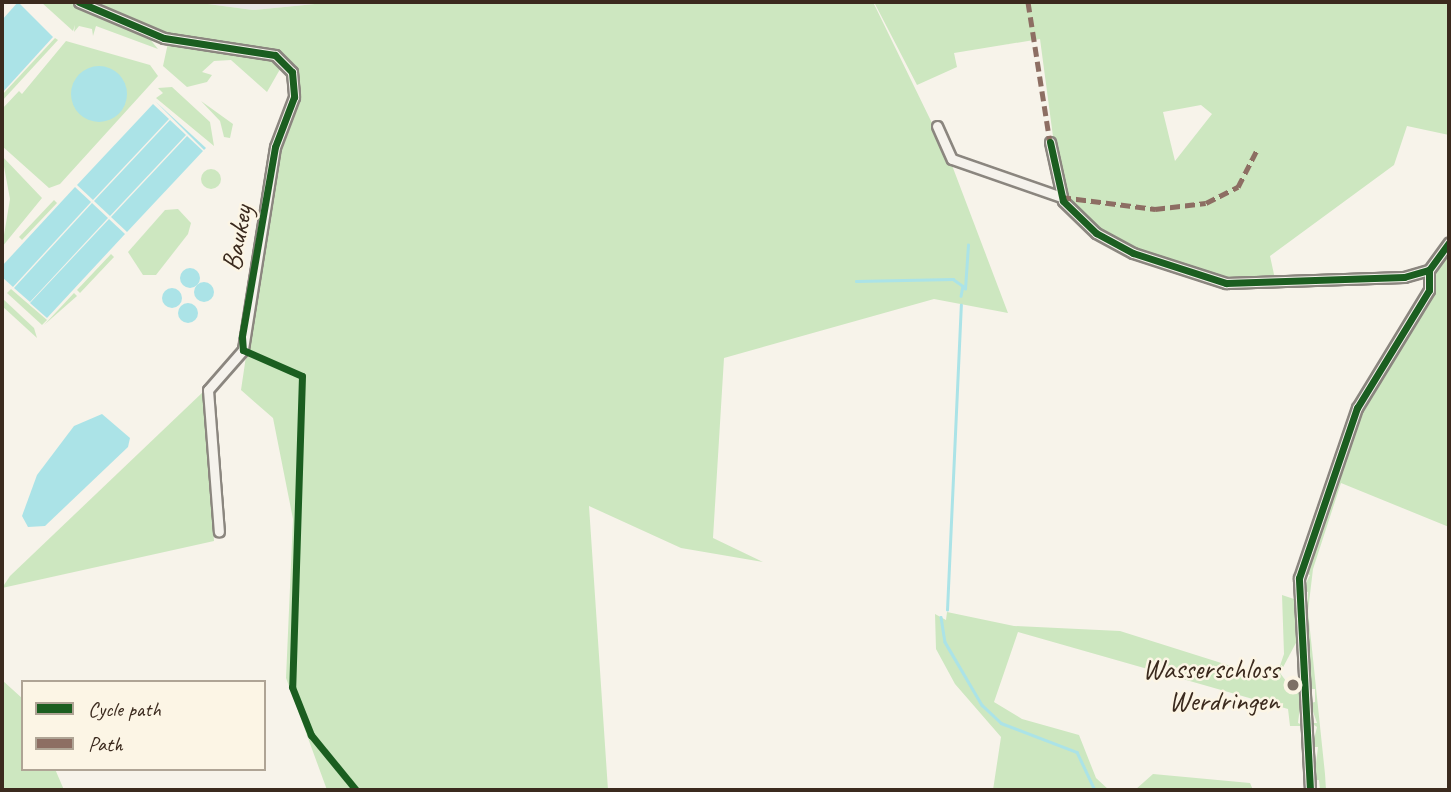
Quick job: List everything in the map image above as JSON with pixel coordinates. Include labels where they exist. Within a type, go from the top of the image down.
[{"type":"street","name":"Baukey","points":[[79,2],[164,38],[275,55],[292,72],[293,97],[275,147],[243,350],[208,390],[219,532]]},
{"type":"street","points":[[937,126],[952,159],[1061,197],[1111,242],[1226,283],[1404,277],[1429,270]]},
{"type":"street","points":[[1050,142],[1061,197]]},
{"type":"street","points":[[1310,790],[1298,578],[1357,408],[1429,290],[1429,270],[1449,242]]},
{"type":"shaded area","points":[[193,2],[335,2],[253,10]]},
{"type":"green space","points":[[41,2],[70,2],[149,38],[158,49],[96,26],[93,36],[92,29],[79,26],[74,32],[75,25],[73,31]]},
{"type":"green space","points":[[86,2],[193,2],[253,10],[335,2],[873,2],[950,160],[1008,313],[934,299],[724,358],[713,538],[763,562],[681,548],[589,506],[608,790],[327,790],[286,678],[293,519],[273,418],[241,390],[277,147],[295,97],[284,59],[163,35]]},
{"type":"green space","points":[[874,2],[1449,2],[1449,135],[1407,126],[1394,165],[1270,256],[1275,279],[1243,284],[1155,261],[1084,222],[1060,189],[1040,39],[954,53],[957,67],[917,85]],"holes":[[[1201,105],[1212,114],[1175,161],[1163,112]]]},
{"type":"green space","points":[[55,38],[58,40],[2,101],[2,95]]},
{"type":"green space","points":[[66,41],[150,65],[158,76],[60,184],[49,188],[2,146],[2,109],[19,91],[22,94]]},
{"type":"green space","points":[[168,43],[265,55],[283,64],[267,92],[231,60],[214,61],[202,72],[212,75],[207,82],[187,87],[163,66]]},
{"type":"green space","points":[[172,87],[210,122],[214,146],[156,98],[163,93],[158,88]]},
{"type":"green space","points":[[201,101],[233,124],[230,138],[224,137],[220,121]]},
{"type":"green space","points":[[2,156],[42,198],[2,247],[10,199]]},
{"type":"green space","points":[[211,169],[218,172],[221,179],[218,186],[211,189],[204,186],[201,179],[204,172]]},
{"type":"green space","points":[[54,200],[57,203],[22,240],[19,237]]},
{"type":"green space","points":[[178,209],[191,223],[188,234],[156,275],[143,275],[128,252],[165,210]]},
{"type":"green space","points":[[1449,242],[1449,527],[1341,483],[1313,569],[1308,611],[1325,774],[1326,790],[1320,790],[1319,780],[1314,780],[1318,747],[1312,747],[1317,727],[1311,723],[1317,723],[1310,703],[1315,702],[1315,689],[1309,689],[1301,608],[1307,607],[1308,592],[1302,591],[1310,575],[1304,573],[1360,412],[1380,376],[1385,377]]},
{"type":"green space","points":[[111,254],[114,257],[80,293],[77,290]]},
{"type":"green space","points":[[11,289],[47,320],[42,325],[7,293]]},
{"type":"green space","points":[[74,293],[77,296],[44,325]]},
{"type":"green space","points":[[2,298],[34,328],[37,338],[2,306]]},
{"type":"green space","points":[[204,391],[214,541],[2,588],[10,576]]},
{"type":"green space","points":[[1282,595],[1294,599],[1298,639],[1280,673],[1289,685],[1303,683],[1298,723],[1305,726],[1290,726],[1288,709],[1018,632],[994,702],[1022,719],[1079,735],[1096,778],[1109,790],[993,790],[1001,737],[955,684],[936,649],[935,614],[946,620],[947,612],[1014,626],[1120,631],[1275,680],[1284,654]]},
{"type":"green space","points":[[2,680],[21,697],[21,771],[56,771],[64,790],[2,790]]},
{"type":"green space","points":[[1153,774],[1250,783],[1253,790],[1135,790]]},
{"type":"water","points":[[18,2],[53,37],[2,93],[2,20]]},
{"type":"water","points":[[99,66],[110,68],[119,74],[125,83],[125,105],[119,114],[110,120],[99,122],[88,120],[79,114],[73,105],[71,94],[73,83],[79,74],[88,68]]},
{"type":"water","points":[[155,101],[206,148],[204,150]]},
{"type":"water","points":[[153,104],[169,119],[93,200],[77,185]]},
{"type":"water","points":[[170,120],[186,135],[110,216],[94,201]]},
{"type":"water","points":[[187,136],[203,151],[127,232],[111,217]]},
{"type":"water","points":[[75,187],[91,202],[13,287],[2,277],[2,266]]},
{"type":"water","points":[[92,203],[108,218],[30,302],[14,288]]},
{"type":"water","points":[[109,219],[125,234],[47,318],[30,303]]},
{"type":"water","points":[[190,268],[197,271],[200,278],[197,285],[190,288],[183,285],[180,278],[183,271]]},
{"type":"water","points":[[204,282],[211,285],[214,292],[211,299],[204,302],[197,299],[194,292],[197,285]]},
{"type":"water","points":[[172,288],[179,291],[182,298],[179,305],[172,308],[165,305],[162,298],[165,291]]},
{"type":"water","points":[[188,303],[195,306],[198,313],[195,320],[188,323],[181,320],[178,313],[181,306]]},
{"type":"water","points":[[102,414],[130,438],[128,447],[45,526],[28,527],[22,516],[37,475],[74,426]]},
{"type":"waterway","points":[[965,289],[968,245]]},
{"type":"waterway","points":[[856,281],[953,279],[963,286],[961,296]]},
{"type":"waterway","points":[[947,610],[961,305]]},
{"type":"waterway","points":[[941,617],[945,642],[982,705],[1001,723],[1077,752],[1095,790]]},
{"type":"railway","points":[[233,2],[300,2]]},
{"type":"marked path","points":[[1028,2],[1050,142]]},
{"type":"marked path","points":[[1061,197],[1155,209],[1206,203],[1238,187],[1258,148]]},
{"type":"cycle path","points":[[79,2],[164,38],[275,55],[292,72],[294,97],[275,147],[242,337],[243,350],[302,376],[292,687],[311,735],[356,790]]},
{"type":"cycle path","points":[[1050,142],[1063,201],[1096,233],[1133,253],[1226,283],[1404,277],[1429,270],[1449,242]]},
{"type":"cycle path","points":[[1310,790],[1299,578],[1357,408],[1429,290],[1429,270]]},
{"type":"place","name":"Wasserschloss Werdringen","points":[[1293,685]]}]
